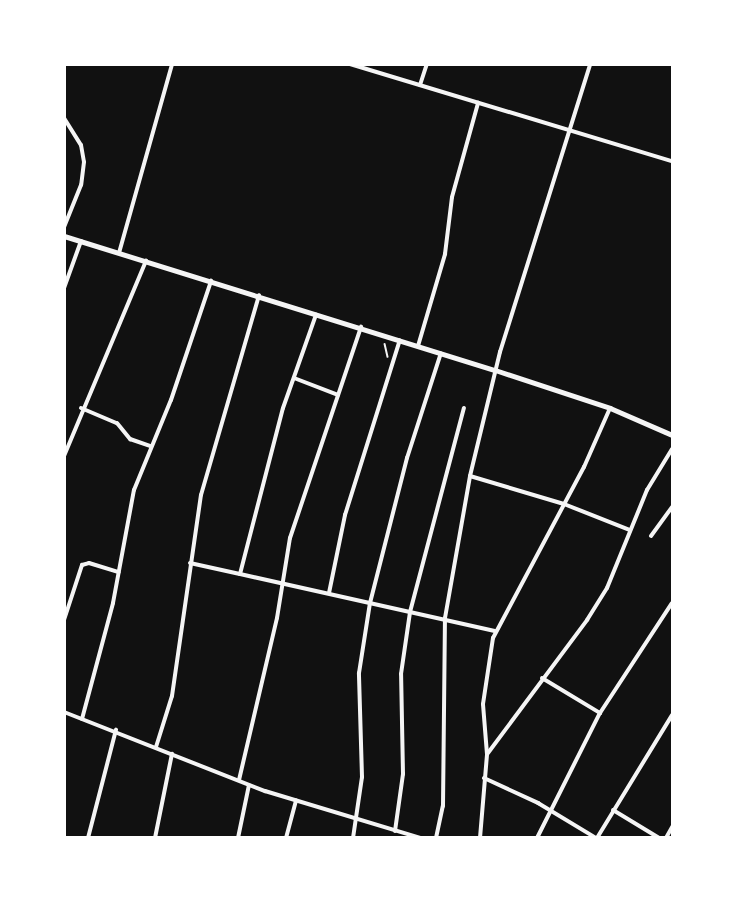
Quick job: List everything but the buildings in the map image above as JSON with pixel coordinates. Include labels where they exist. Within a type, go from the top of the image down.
[{"type":"street","points":[[119,253],[172,64]]},
{"type":"street","points":[[350,64],[672,161]]},
{"type":"street","points":[[420,85],[427,64]]},
{"type":"street","points":[[436,837],[443,806],[445,618],[470,476],[495,370],[590,64]]},
{"type":"street","points":[[418,346],[445,254],[452,197],[478,103]]},
{"type":"street","points":[[64,118],[81,145],[84,162],[81,185],[64,227]]},
{"type":"street","points":[[64,236],[495,370],[610,408],[672,435]]},
{"type":"street","points":[[64,288],[82,241]]},
{"type":"street","points":[[64,456],[81,408],[146,261]]},
{"type":"street","points":[[82,719],[119,572],[130,509],[150,446],[171,400],[212,281]]},
{"type":"street","points":[[156,747],[170,707],[201,495],[259,295]]},
{"type":"street","points":[[240,574],[248,531],[294,378],[317,314]]},
{"type":"street","points":[[239,780],[296,516],[361,327]]},
{"type":"street","points":[[329,593],[345,515],[400,340]]},
{"type":"street","points":[[353,837],[362,777],[359,673],[370,603],[407,458],[441,353]]},
{"type":"street","points":[[294,378],[338,395]]},
{"type":"street","points":[[81,408],[111,420],[130,439],[150,446]]},
{"type":"street","points":[[394,831],[403,774],[401,674],[410,612],[464,408]]},
{"type":"street","points":[[480,837],[487,754],[483,704],[488,659],[495,631],[564,504],[610,408]]},
{"type":"street","points":[[487,754],[505,735],[542,678],[607,588],[647,490],[672,449]]},
{"type":"street","points":[[470,476],[564,504],[630,530]]},
{"type":"street","points":[[651,536],[672,507]]},
{"type":"street","points":[[64,620],[82,566],[89,563],[119,572]]},
{"type":"street","points":[[190,563],[445,618],[495,631]]},
{"type":"street","points":[[537,837],[600,713],[672,603]]},
{"type":"street","points":[[542,678],[600,713]]},
{"type":"street","points":[[64,712],[116,730],[249,785],[357,821],[421,837]]},
{"type":"street","points":[[484,778],[551,811],[596,837],[672,716]]},
{"type":"street","points":[[88,837],[116,730]]},
{"type":"street","points":[[155,837],[172,754]]},
{"type":"street","points":[[238,837],[249,785]]},
{"type":"street","points":[[286,837],[296,800]]},
{"type":"street","points":[[614,810],[659,837]]},
{"type":"street","points":[[666,837],[672,827]]},
{"type":"path","points":[[384,334],[390,373]]}]
